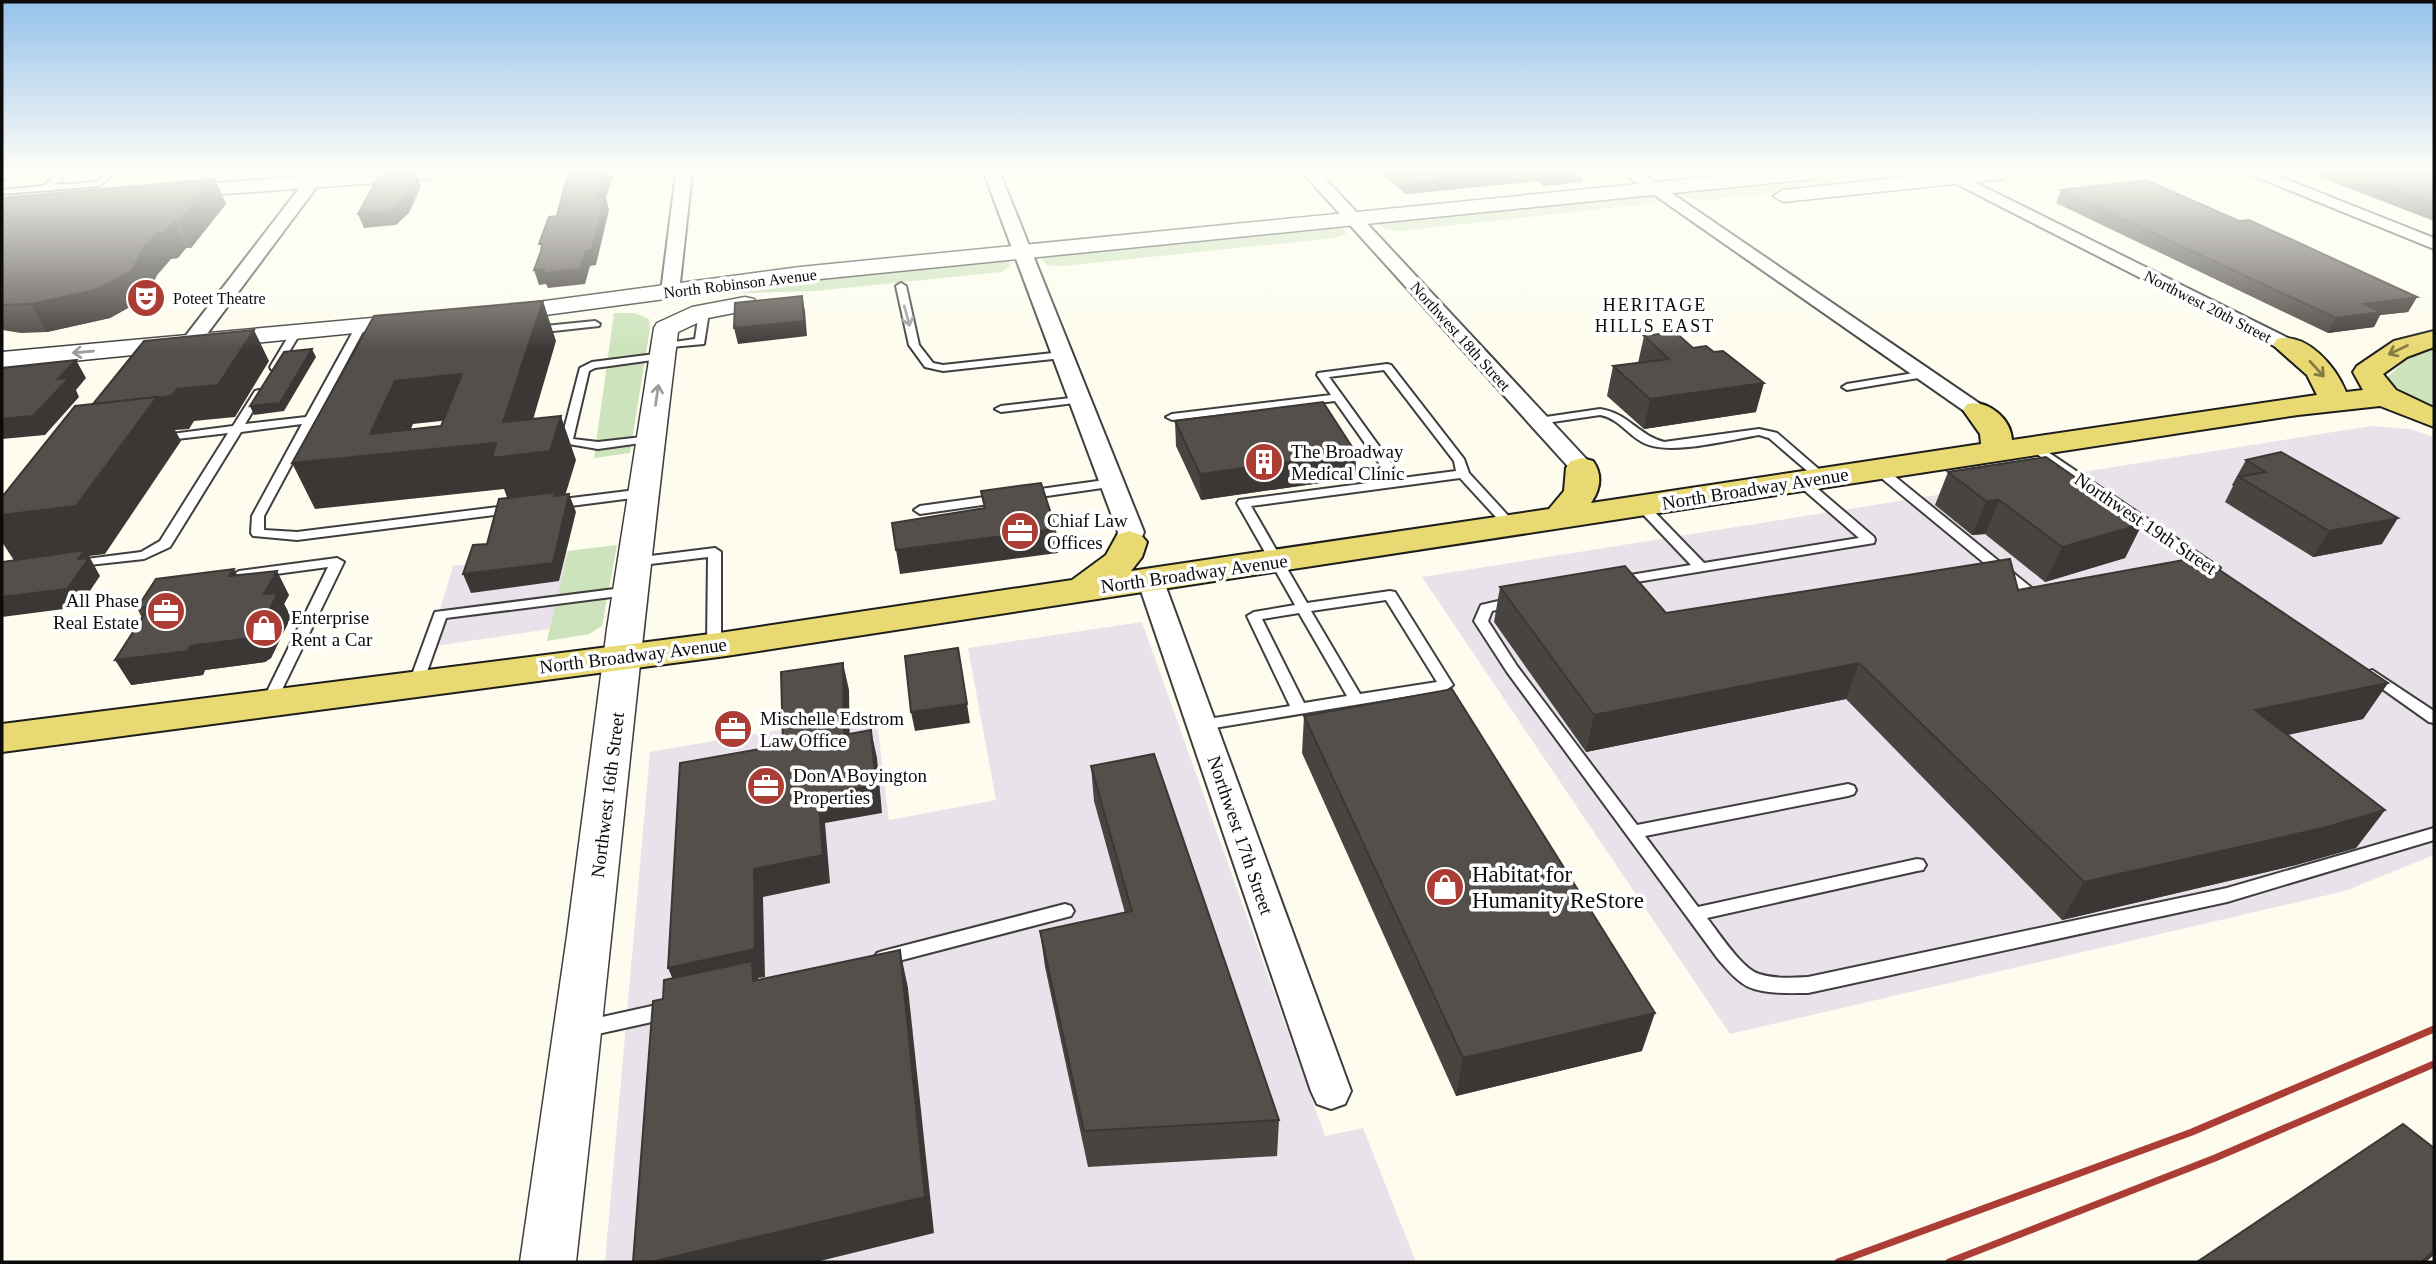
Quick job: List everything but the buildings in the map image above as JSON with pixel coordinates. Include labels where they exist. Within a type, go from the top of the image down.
[{"type":"main road","points":[[2385,397],[2371,386],[2367,372],[2386,355],[2405,345],[2434,339]]},
{"type":"main road","points":[[2287,345],[2319,370],[2332,388],[2334,403]]},
{"type":"main road","name":"North Broadway Avenue","points":[[2,738],[714,645],[1997,451],[2334,403],[2385,397],[2434,418]]},
{"type":"main road","points":[[1978,410],[1996,433],[1997,451]]},
{"type":"main road","points":[[1559,518],[1582,492],[1582,468]]},
{"type":"main road","points":[[1084,589],[1127,554],[1129,542]]},
{"type":"street","points":[[191,342],[274,232]]},
{"type":"street","points":[[677,232],[670,292],[704,299],[806,296]]},
{"type":"street","points":[[1014,232],[1131,532],[1129,542]]},
{"type":"street","name":"North Robinson Avenue","points":[[806,296],[901,286],[1026,263],[1257,232]]},
{"type":"street","name":"Northwest 18th Street","points":[[1366,232],[1582,468]]},
{"type":"street","name":"North Robinson Avenue","points":[[480,315],[531,321],[670,292],[800,274],[1026,263],[1430,232]]},
{"type":"street","points":[[1718,232],[1978,410]]},
{"type":"street","name":"Northwest 20th Street","points":[[2060,232],[2287,345]]},
{"type":"street","points":[[2404,232],[2434,244]]},
{"type":"street","points":[[531,321],[645,310],[657,315],[664,343],[704,312],[806,296]]},
{"type":"street","points":[[2,360],[296,332],[355,340],[440,319]]},
{"type":"street","name":"Northwest 16th Street","points":[[548,1262],[632,577],[664,343]]},
{"type":"street","points":[[134,366],[150,345]]},
{"type":"street","name":"Northwest 17th Street","points":[[1150,579],[1331,1091]]},
{"type":"lane","points":[[901,286],[914,345],[929,365],[943,368],[1062,355]]},
{"type":"lane","points":[[531,321],[595,324]]},
{"type":"lane","points":[[63,566],[144,555],[165,544],[296,332]]},
{"type":"lane","points":[[355,340],[258,516],[257,533],[297,536],[527,508]]},
{"type":"lane","points":[[651,439],[601,445],[578,445],[567,441],[584,370],[592,365],[664,343]]},
{"type":"lane","points":[[1399,482],[1322,375],[1387,366],[1460,461],[1463,474],[1510,525]]},
{"type":"lane","points":[[1847,387],[1926,374]]},
{"type":"lane","points":[[1172,417],[1338,397]]},
{"type":"lane","points":[[1001,409],[1079,400]]},
{"type":"lane","points":[[1539,421],[1600,412],[1612,414],[1647,441],[1664,446],[1773,435],[1869,540],[1604,584]]},
{"type":"lane","points":[[143,440],[309,420]]},
{"type":"lane","name":"Northwest 19th Street","points":[[2032,446],[2229,579]]},
{"type":"lane","points":[[1878,470],[2028,592]]},
{"type":"lane","points":[[1356,700],[1243,503],[1463,474]]},
{"type":"lane","points":[[920,510],[1112,484]]},
{"type":"lane","points":[[540,506],[643,493]]},
{"type":"lane","points":[[1641,505],[1700,568]]},
{"type":"lane","points":[[416,683],[440,615],[632,577],[715,552],[714,645]]},
{"type":"lane","points":[[239,575],[337,562],[269,702]]},
{"type":"lane","points":[[1202,725],[1446,685],[1390,595],[1254,616],[1299,709]]},
{"type":"lane","points":[[1537,596],[1486,608],[1481,621],[1512,669],[1724,954],[1750,980],[1778,986],[1808,985],[2227,895],[2434,834]]},
{"type":"lane","points":[[2360,667],[2434,718]]},
{"type":"lane","points":[[1633,832],[1847,790]]},
{"type":"lane","points":[[1696,914],[1917,865]]},
{"type":"lane","points":[[862,963],[1065,911]]},
{"type":"lane","points":[[578,1031],[688,1005]]},
{"type":"shaded area","points":[[2371,426],[2410,429],[2434,437],[2434,855],[2345,891],[1730,1034],[1422,577]]},
{"type":"shaded area","points":[[568,551],[550,629],[429,647],[453,566]]},
{"type":"shaded area","points":[[1142,622],[1325,1136],[1363,1128],[1416,1262],[605,1262],[650,752],[876,713],[889,820],[996,800],[968,648]]},
{"type":"green space","points":[[1276,232],[1346,234],[1335,238],[1062,266],[1047,265],[1041,259],[1044,256]]},
{"type":"green space","points":[[1007,260],[1011,266],[1001,272],[815,291],[717,294],[815,277]]},
{"type":"green space","points":[[614,313],[635,313],[649,319],[650,328],[630,453],[594,458]]},
{"type":"green space","points":[[2434,347],[2434,410],[2396,390],[2387,378],[2409,356]]},
{"type":"green space","points":[[617,545],[602,626],[589,634],[547,641],[568,551]]},
{"type":"railway","points":[[1838,1262],[2192,1132],[2434,1029]]},
{"type":"railway","points":[[1949,1262],[2215,1158],[2434,1064]]},
{"type":"place","name":"Poteet Theatre","points":[[146,298]]},
{"type":"place","name":"The Broadway Medical Clinic","points":[[1264,462]]},
{"type":"place","name":"Chiaf Law Offices","points":[[1020,531]]},
{"type":"place","name":"All Phase Real Estate","points":[[166,611]]},
{"type":"place","name":"Enterprise Rent a Car","points":[[264,628]]},
{"type":"place","name":"Mischelle Edstrom Law Office","points":[[733,729]]},
{"type":"place","name":"Don A Boyington Properties","points":[[766,786]]},
{"type":"place","name":"Habitat for Humanity ReStore","points":[[1445,887]]},
{"type":"district","name":"HERITAGE HILLS EAST","points":[[1655,315]]}]
